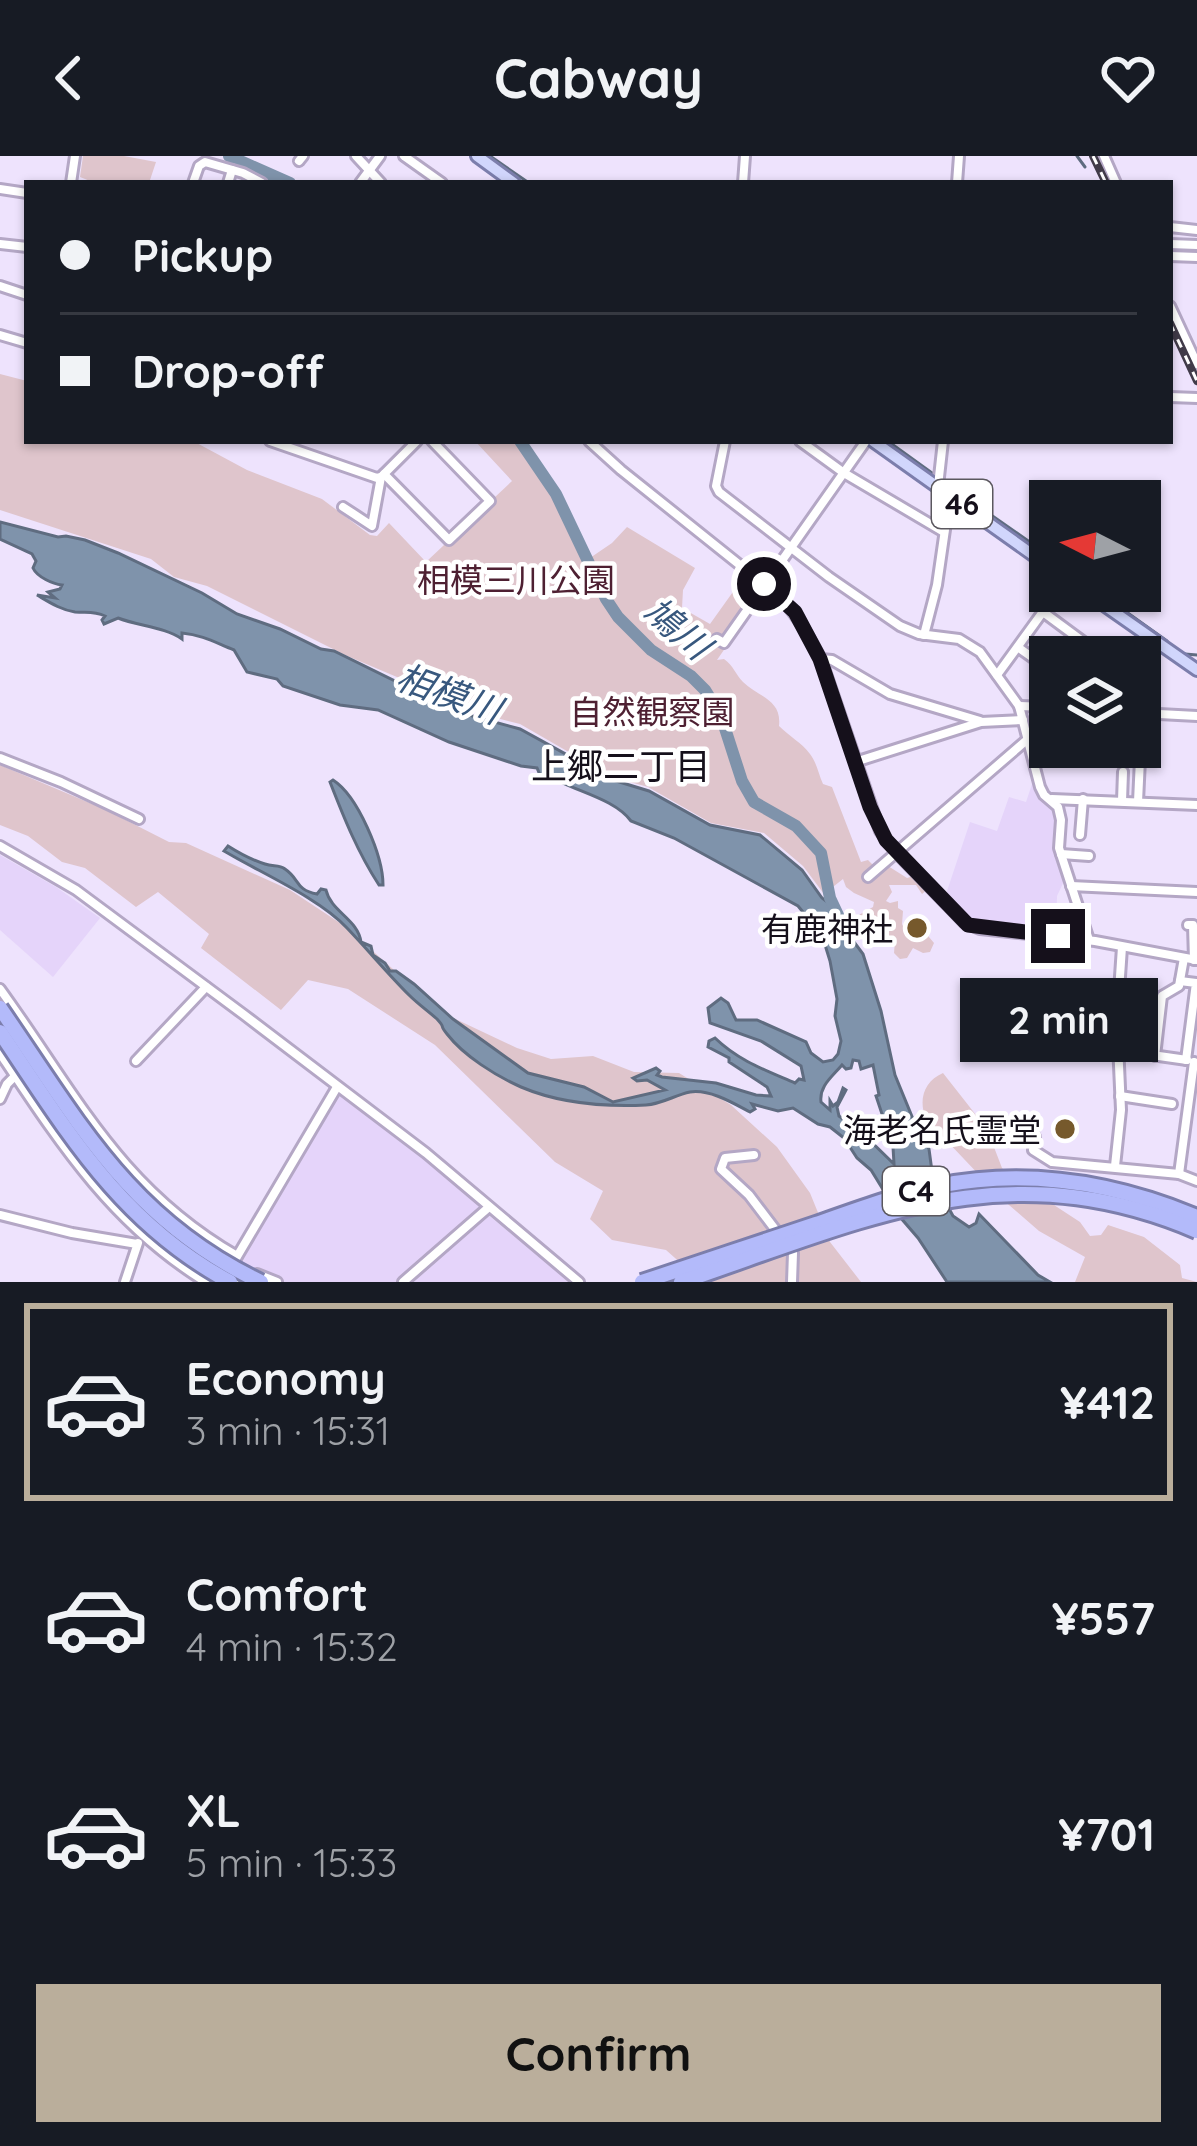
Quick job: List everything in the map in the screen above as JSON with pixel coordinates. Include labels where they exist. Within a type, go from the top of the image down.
[{"type":"highway","points":[[0,1008],[81,1129],[128,1187],[192,1242],[261,1282]]},
{"type":"highway","points":[[0,1032],[69,1137],[118,1197],[184,1254],[230,1271]]},
{"type":"highway","name":"C4","points":[[642,1282],[893,1198],[960,1182],[1076,1181],[1136,1194],[1197,1216]]},
{"type":"highway","name":"C4","points":[[681,1282],[880,1215],[976,1195],[1022,1192],[1088,1197],[1197,1231]]},
{"type":"main road","points":[[477,156],[510,180]]},
{"type":"main road","name":"46","points":[[875,444],[1029,552]]},
{"type":"main road","points":[[1113,612],[1147,636]]},
{"type":"main road","points":[[1161,646],[1197,670]]},
{"type":"street","points":[[356,156],[378,180]]},
{"type":"street","points":[[362,180],[380,156]]},
{"type":"street","points":[[404,156],[438,180]]},
{"type":"street","points":[[194,180],[205,162],[255,180]]},
{"type":"street","points":[[229,180],[232,170]]},
{"type":"street","points":[[1173,312],[1197,364]]},
{"type":"street","points":[[279,444],[377,478],[414,444]]},
{"type":"street","points":[[382,476],[449,540],[490,501],[435,444]]},
{"type":"street","points":[[592,444],[795,612],[820,659],[875,821],[897,853],[964,922],[1192,959]]},
{"type":"street","points":[[724,444],[717,490],[900,626],[966,641],[997,675],[1019,706],[1040,787],[1060,813],[1061,854],[1088,940]]},
{"type":"street","points":[[804,444],[944,532]]},
{"type":"street","points":[[718,639],[724,643],[868,444]]},
{"type":"street","points":[[938,486],[943,444]]},
{"type":"street","points":[[343,507],[372,526],[382,476]]},
{"type":"street","points":[[924,635],[937,586],[950,495]]},
{"type":"street","points":[[997,675],[1043,612],[1076,636]]},
{"type":"street","points":[[1018,648],[1029,656]]},
{"type":"street","points":[[820,659],[832,660],[890,694],[981,722]]},
{"type":"street","points":[[1019,706],[1029,706]]},
{"type":"street","points":[[1161,713],[1197,716]]},
{"type":"street","points":[[855,762],[981,722],[1023,720]]},
{"type":"street","points":[[868,877],[1028,740]]},
{"type":"street","points":[[0,758],[139,819]]},
{"type":"street","points":[[1138,802],[1140,768]]},
{"type":"street","points":[[1122,801],[1124,772]]},
{"type":"street","points":[[1050,799],[1197,806]]},
{"type":"street","points":[[1078,831],[1083,799]]},
{"type":"street","points":[[0,846],[76,890],[206,987],[426,1153],[579,1282]]},
{"type":"street","points":[[1061,854],[1085,853]]},
{"type":"street","points":[[1071,886],[1197,892]]},
{"type":"street","points":[[1155,1056],[1162,996],[1173,992],[1192,959],[1193,925]]},
{"type":"street","points":[[1115,1166],[1122,946]]},
{"type":"street","points":[[1179,1174],[1196,983],[1180,981]]},
{"type":"street","points":[[136,1061],[206,987]]},
{"type":"street","points":[[0,988],[93,1126],[131,1173],[245,1282]]},
{"type":"street","points":[[1117,1050],[1192,1062]]},
{"type":"street","points":[[0,1053],[74,1161],[141,1241],[206,1282]]},
{"type":"street","points":[[0,1100],[3,1083],[46,1056]]},
{"type":"street","points":[[230,1271],[337,1086]]},
{"type":"street","points":[[1120,1096],[1188,1106]]},
{"type":"street","points":[[1036,1137],[1033,1150],[1052,1162],[1115,1166],[1197,1180]]},
{"type":"street","points":[[754,1155],[725,1158],[721,1168],[793,1253],[792,1282]]},
{"type":"street","points":[[403,1282],[489,1207]]},
{"type":"street","points":[[0,1215],[72,1233],[141,1241]]},
{"type":"street","points":[[125,1282],[141,1241]]},
{"type":"street","points":[[230,1271],[276,1282]]},
{"type":"shaded area","points":[[1034,778],[1038,795],[1056,814],[1055,853],[1064,881],[1057,896],[1056,932],[976,926],[945,897],[970,822],[997,831],[1009,797],[1026,802]]},
{"type":"shaded area","points":[[0,855],[100,918],[53,977],[0,930]]},
{"type":"shaded area","points":[[342,1093],[483,1206],[482,1210],[571,1282],[227,1282]]},
{"type":"green space","points":[[83,156],[156,162],[150,180],[80,177]]},
{"type":"green space","name":"相模三川公園","points":[[0,374],[24,380],[24,444],[199,444],[247,470],[322,499],[370,535],[377,536],[389,523],[426,562],[512,481],[478,444],[517,444],[542,477],[587,560],[627,527],[695,568],[683,590],[682,608],[710,624],[745,575],[765,590],[717,660],[724,659],[743,682],[773,704],[779,726],[810,754],[823,784],[832,787],[861,862],[868,860],[878,870],[888,866],[907,878],[917,875],[929,888],[922,894],[916,885],[889,885],[892,892],[886,901],[898,901],[905,931],[924,931],[934,943],[930,952],[913,948],[907,958],[900,959],[894,953],[895,941],[887,944],[874,928],[868,935],[861,933],[857,916],[874,902],[854,893],[843,879],[824,894],[803,866],[764,833],[711,823],[648,787],[612,777],[520,724],[489,716],[345,655],[207,586],[174,577],[151,559],[0,510]]},
{"type":"green space","points":[[0,765],[169,842],[186,843],[290,890],[346,927],[430,1007],[517,1048],[551,1059],[593,1056],[634,1072],[679,1073],[731,1105],[777,1147],[810,1193],[830,1242],[861,1282],[702,1282],[666,1250],[612,1240],[590,1219],[603,1191],[555,1162],[435,1045],[348,989],[308,980],[281,1010],[201,948],[209,934],[158,892],[136,907],[85,868],[62,862],[28,836],[0,825]]},
{"type":"green space","points":[[1077,1001],[1079,1021],[1027,1026],[1026,1005]]},
{"type":"green space","points":[[943,1073],[987,1129],[1002,1168],[1011,1177],[1080,1222],[1090,1236],[1101,1235],[1108,1225],[1144,1237],[1180,1265],[1182,1278],[1197,1282],[1075,1282],[1085,1257],[1039,1231],[1002,1199],[926,1119],[924,1092]]},
{"type":"water","points":[[0,522],[85,540],[458,712],[520,729],[710,825],[760,835],[802,870],[822,898],[838,910],[863,954],[895,1075],[929,1149],[933,1179],[953,1216],[969,1227],[979,1214],[1050,1282],[947,1282],[844,1138],[793,1108],[778,1111],[752,1104],[755,1109],[750,1112],[698,1092],[652,1104],[599,1105],[536,1093],[511,1082],[462,1050],[335,917],[224,851],[228,846],[283,867],[310,892],[326,890],[361,942],[371,946],[373,955],[453,1019],[528,1073],[584,1087],[613,1102],[665,1090],[633,1078],[656,1068],[662,1077],[771,1096],[767,1087],[708,1047],[715,1038],[763,1069],[795,1083],[804,1080],[801,1066],[761,1041],[710,1023],[708,1008],[721,998],[736,1020],[757,1020],[806,1042],[823,1062],[833,1060],[841,1041],[830,961],[822,935],[798,906],[674,838],[631,821],[603,800],[540,775],[537,768],[449,742],[378,710],[340,705],[247,672],[234,650],[203,637],[182,633],[182,639],[118,618],[104,624],[101,614],[60,608],[37,595],[55,598],[48,592],[62,585],[38,574],[32,554],[0,539]],"holes":[[[853,1060],[859,1061],[861,1069],[873,1065],[894,1164],[839,1116],[837,1107],[846,1090],[833,1106],[830,1101],[830,1110],[821,1102],[824,1086],[842,1065],[851,1068]]]},
{"type":"water","points":[[333,780],[351,799],[367,828],[383,885],[358,848]]},
{"type":"waterway","name":"鳩川","points":[[229,156],[283,180]]},
{"type":"waterway","points":[[490,156],[525,180]]},
{"type":"waterway","points":[[1077,156],[1085,167]]},
{"type":"waterway","name":"鳩川","points":[[522,444],[556,494],[618,617],[651,650],[705,690],[721,716],[742,781],[754,802],[796,826],[821,853],[838,915]]},
{"type":"waterway","points":[[892,444],[932,473]]},
{"type":"waterway","points":[[951,487],[1029,542]]},
{"type":"waterway","points":[[1126,612],[1167,641]]},
{"type":"waterway","points":[[1185,654],[1197,655]]},
{"type":"railway","points":[[1093,156],[1105,180]]},
{"type":"railway","points":[[1173,329],[1197,381]]},
{"type":"place","name":"有鹿神社","points":[[917,928]]},
{"type":"place","name":"海老名氏霊堂","points":[[1065,1129]]},
{"type":"district","name":"上郷二丁目","points":[[621,765]]},
{"type":"route","points":[[764,584],[795,612],[820,659],[875,821],[886,840],[968,925],[1058,936]]},
{"type":"water label","name":"相模川","points":[[449,693]]},
{"type":"park label","name":"自然観察園","points":[[652,711]]}]
